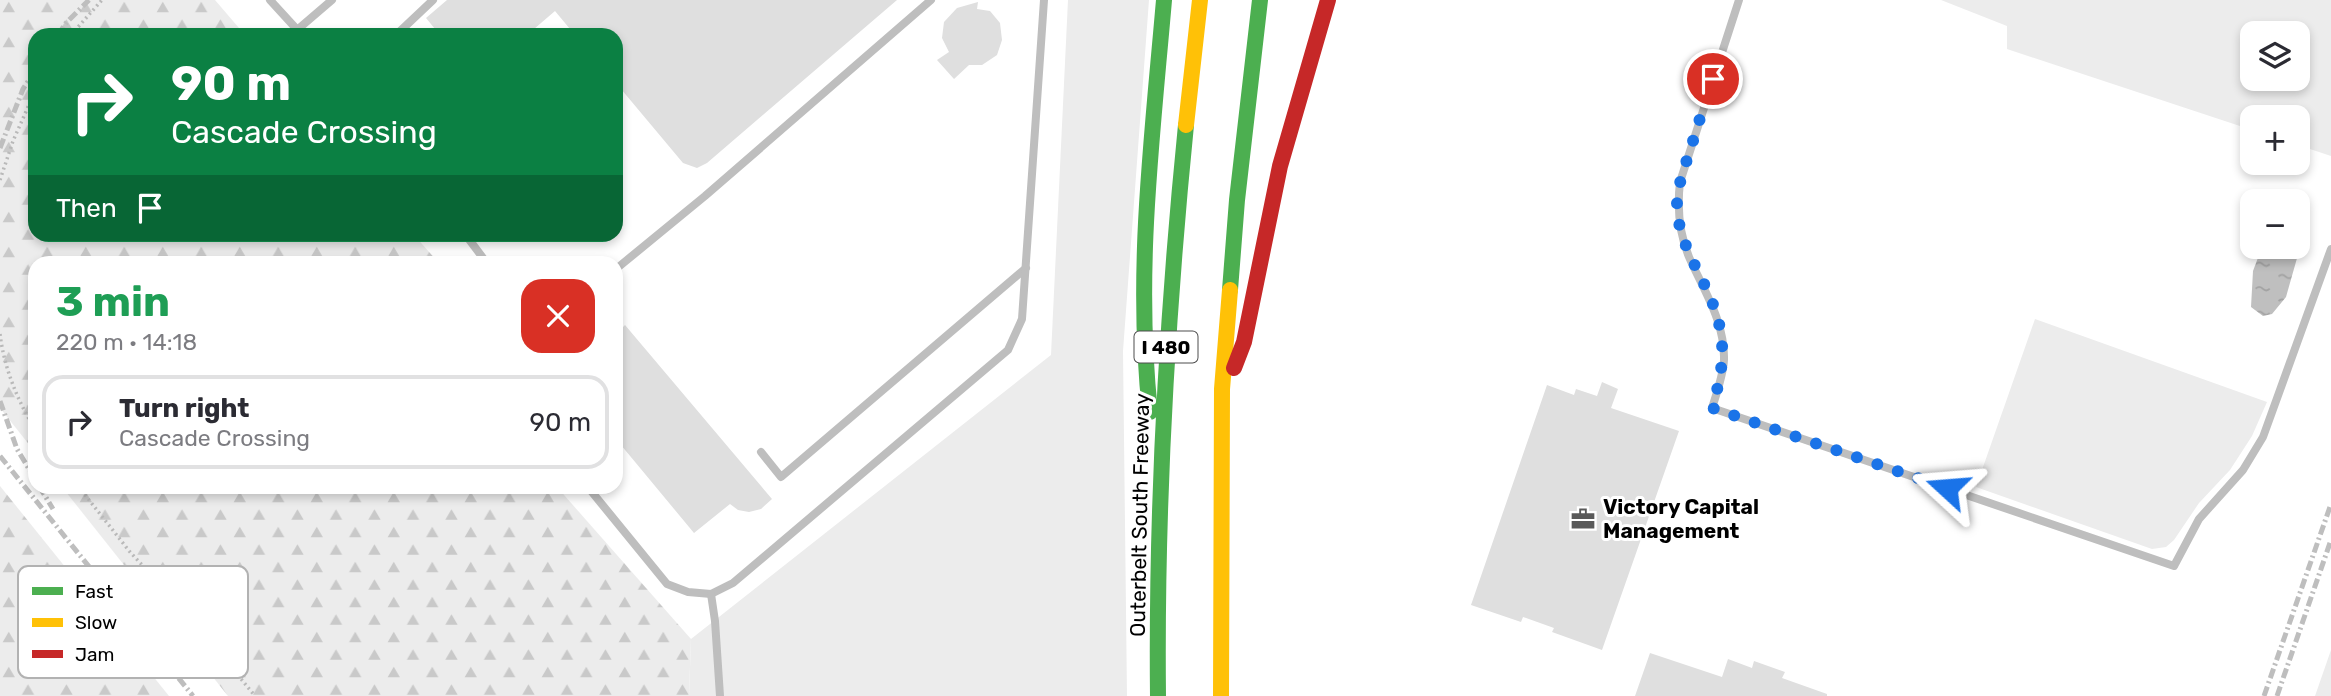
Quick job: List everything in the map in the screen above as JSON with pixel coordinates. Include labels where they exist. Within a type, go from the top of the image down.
[{"type":"highway","points":[[1160,481],[1144,370],[1142,288],[1164,0]]},
{"type":"highway","name":"Outerbelt South Freeway","points":[[1158,696],[1160,481],[1166,344],[1174,235],[1200,0]]},
{"type":"highway","name":"I 480","points":[[1221,696],[1222,389],[1237,200],[1260,0]]},
{"type":"highway","points":[[1222,389],[1231,377],[1244,342],[1280,166],[1328,0]]},
{"type":"lane","points":[[270,0],[296,28]]},
{"type":"lane","points":[[304,28],[332,0]]},
{"type":"lane","points":[[403,28],[433,0]]},
{"type":"lane","points":[[623,263],[931,0]]},
{"type":"lane","points":[[594,494],[667,584],[688,592],[711,594],[733,583],[1009,350],[1022,319],[1044,0]]},
{"type":"lane","points":[[1739,0],[1680,182],[1677,203],[1688,255],[1716,311],[1721,334],[1724,359],[1712,408],[2174,566],[2199,519],[2243,470],[2263,437],[2331,249]]},
{"type":"lane","points":[[470,242],[481,256]]},
{"type":"lane","points":[[761,452],[780,477],[1026,268]]},
{"type":"lane","points":[[711,594],[720,696]]},
{"type":"path","points":[[77,28],[102,0]]},
{"type":"path","points":[[0,180],[28,107]]},
{"type":"path","points":[[0,334],[9,375],[28,416]]},
{"type":"path","points":[[84,494],[143,566]]},
{"type":"path","points":[[240,678],[255,696]]},
{"type":"green space","points":[[0,0],[215,0],[239,28],[28,28],[28,242],[420,242],[433,256],[28,256],[28,443],[0,408]]},
{"type":"green space","points":[[1068,0],[1149,0],[1123,351],[1127,696],[689,696],[691,639],[1051,355]]},
{"type":"green space","points":[[1941,0],[2331,0],[2331,156],[2310,149],[2310,105],[2240,105],[2240,126],[2007,49],[2007,26]]},
{"type":"green space","points":[[2035,319],[2267,402],[2252,436],[2230,470],[2199,503],[2174,540],[2166,547],[2152,549],[1976,487]]},
{"type":"green space","points":[[0,486],[64,566],[18,566],[18,678],[155,678],[169,696],[0,696]]},
{"type":"green space","points":[[68,494],[563,494],[691,639],[689,696],[228,696],[214,678],[248,678],[248,566],[125,566]]},
{"type":"green space","points":[[2331,650],[2331,696],[2315,696]]},
{"type":"water","points":[[2258,259],[2297,259],[2286,297],[2272,314],[2263,316],[2251,307],[2253,271]]},
{"type":"building","points":[[447,0],[897,0],[707,163],[697,168],[683,163],[623,91],[623,28],[569,28],[555,11],[535,28],[434,28],[426,18]]},
{"type":"building","points":[[978,2],[977,9],[990,11],[1000,23],[1002,40],[997,55],[982,65],[969,65],[954,79],[937,60],[949,52],[942,38],[944,22],[957,8]]},
{"type":"building","points":[[625,325],[772,499],[761,509],[749,512],[738,510],[730,504],[694,533],[623,447]]},
{"type":"building","points":[[1602,382],[1618,389],[1611,408],[1679,431],[1602,650],[1552,632],[1554,628],[1523,617],[1521,622],[1471,605],[1547,385],[1574,395],[1576,389],[1597,396]]},
{"type":"building","points":[[1650,653],[1722,677],[1728,659],[1752,668],[1754,661],[1785,672],[1782,678],[1827,696],[1635,696]]},
{"type":"railway","points":[[63,28],[89,0]]},
{"type":"railway","points":[[0,148],[28,82]]},
{"type":"railway","points":[[0,401],[17,449],[28,467]]},
{"type":"railway","points":[[0,456],[28,491]]},
{"type":"railway","points":[[31,494],[88,566]]},
{"type":"railway","points":[[44,494],[53,509]]},
{"type":"railway","points":[[2264,696],[2331,504]]},
{"type":"railway","points":[[2277,696],[2331,540]]},
{"type":"railway","points":[[179,678],[193,696]]},
{"type":"traffic: fast","points":[[1150,412],[1144,308],[1145,257],[1150,155],[1164,0]]},
{"type":"traffic: fast","points":[[1230,290],[1237,200],[1260,0]]},
{"type":"traffic: fast","points":[[1158,696],[1164,410],[1186,125]]},
{"type":"traffic: slow","points":[[1186,125],[1200,0]]},
{"type":"traffic: slow","points":[[1221,696],[1222,389],[1230,290]]},
{"type":"traffic: jam","points":[[1234,368],[1244,342],[1280,166],[1328,0]]},
{"type":"place","name":"Victory Capital Management","points":[[1583,519]]},
{"type":"route","points":[[1713,79],[1680,182],[1677,203],[1688,255],[1716,311],[1721,334],[1724,359],[1712,408],[1947,488]]}]
